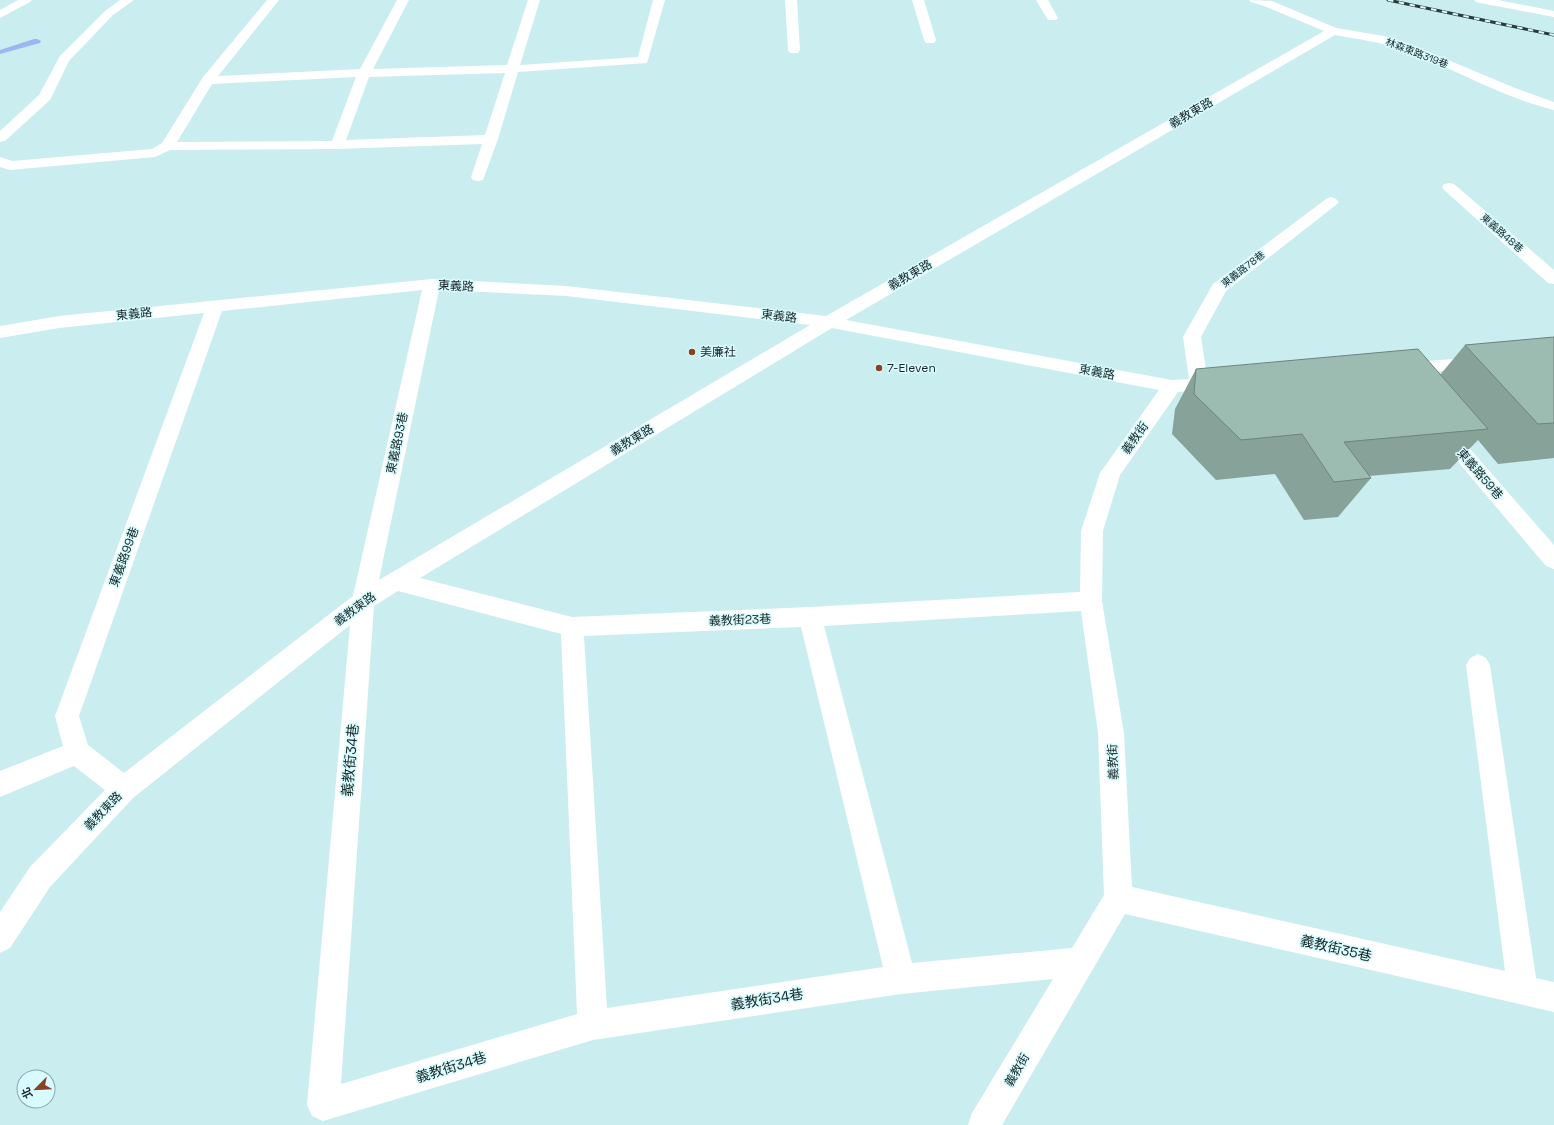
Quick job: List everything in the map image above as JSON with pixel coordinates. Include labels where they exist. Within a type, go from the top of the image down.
[{"type":"street","points":[[0,2],[12,0]]},
{"type":"street","points":[[0,15],[26,0]]},
{"type":"street","points":[[0,138],[45,96],[64,59],[109,13],[128,0]]},
{"type":"street","points":[[0,161],[10,166],[25,165],[155,153],[167,146],[208,80],[273,0]]},
{"type":"street","points":[[337,145],[364,73],[403,0]]},
{"type":"street","points":[[478,177],[534,0]]},
{"type":"street","points":[[208,80],[364,73],[513,69],[644,60],[659,0]]},
{"type":"street","points":[[790,0],[794,50]]},
{"type":"street","points":[[918,0],[930,40]]},
{"type":"street","points":[[1042,0],[1052,18]]},
{"type":"street","name":"林森東路319巷","points":[[1255,0],[1268,3],[1333,31],[1384,40],[1406,47],[1510,91],[1554,106]]},
{"type":"street","points":[[1480,0],[1554,14]]},
{"type":"street","name":"義教東路","points":[[0,938],[40,877],[124,789],[363,601],[829,322],[1333,31]]},
{"type":"street","points":[[167,146],[337,145],[491,138]]},
{"type":"street","name":"東義路48巷","points":[[1449,188],[1554,279]]},
{"type":"street","name":"東義路78巷","points":[[1199,384],[1192,336],[1219,288],[1331,202]]},
{"type":"street","name":"東義路","points":[[0,332],[59,322],[432,284],[566,291],[829,322],[1172,386],[1237,381]]},
{"type":"street","name":"東義路93巷","points":[[363,601],[432,284]]},
{"type":"street","name":"東義路99巷","points":[[76,752],[67,716],[215,306]]},
{"type":"street","points":[[1406,388],[1391,370],[1492,362]]},
{"type":"street","name":"義教街","points":[[984,1125],[1118,898],[1111,733],[1091,601],[1092,531],[1110,473],[1172,386]]},
{"type":"street","name":"東義路59巷","points":[[1432,417],[1554,560]]},
{"type":"street","name":"義教街23巷","points":[[395,582],[572,627],[810,617],[1091,601]]},
{"type":"street","name":"義教街34巷","points":[[363,601],[323,1105],[593,1025],[901,979],[1080,962]]},
{"type":"street","points":[[810,617],[901,979]]},
{"type":"street","points":[[572,627],[593,1025]]},
{"type":"street","points":[[1478,665],[1523,991]]},
{"type":"street","points":[[0,784],[76,752],[124,789]]},
{"type":"street","name":"義教街35巷","points":[[1118,898],[1554,997]]},
{"type":"building","points":[[1554,337],[1554,423],[1538,424],[1465,345]]},
{"type":"building","points":[[1418,349],[1488,429],[1344,442],[1371,478],[1334,482],[1302,434],[1241,440],[1194,394],[1196,369]]},
{"type":"waterway","points":[[0,52],[37,41]]},
{"type":"railway","points":[[1388,0],[1554,35]]},
{"type":"place","name":"美廉社","points":[[692,352]]},
{"type":"place","name":"7-Eleven","points":[[879,368]]}]
